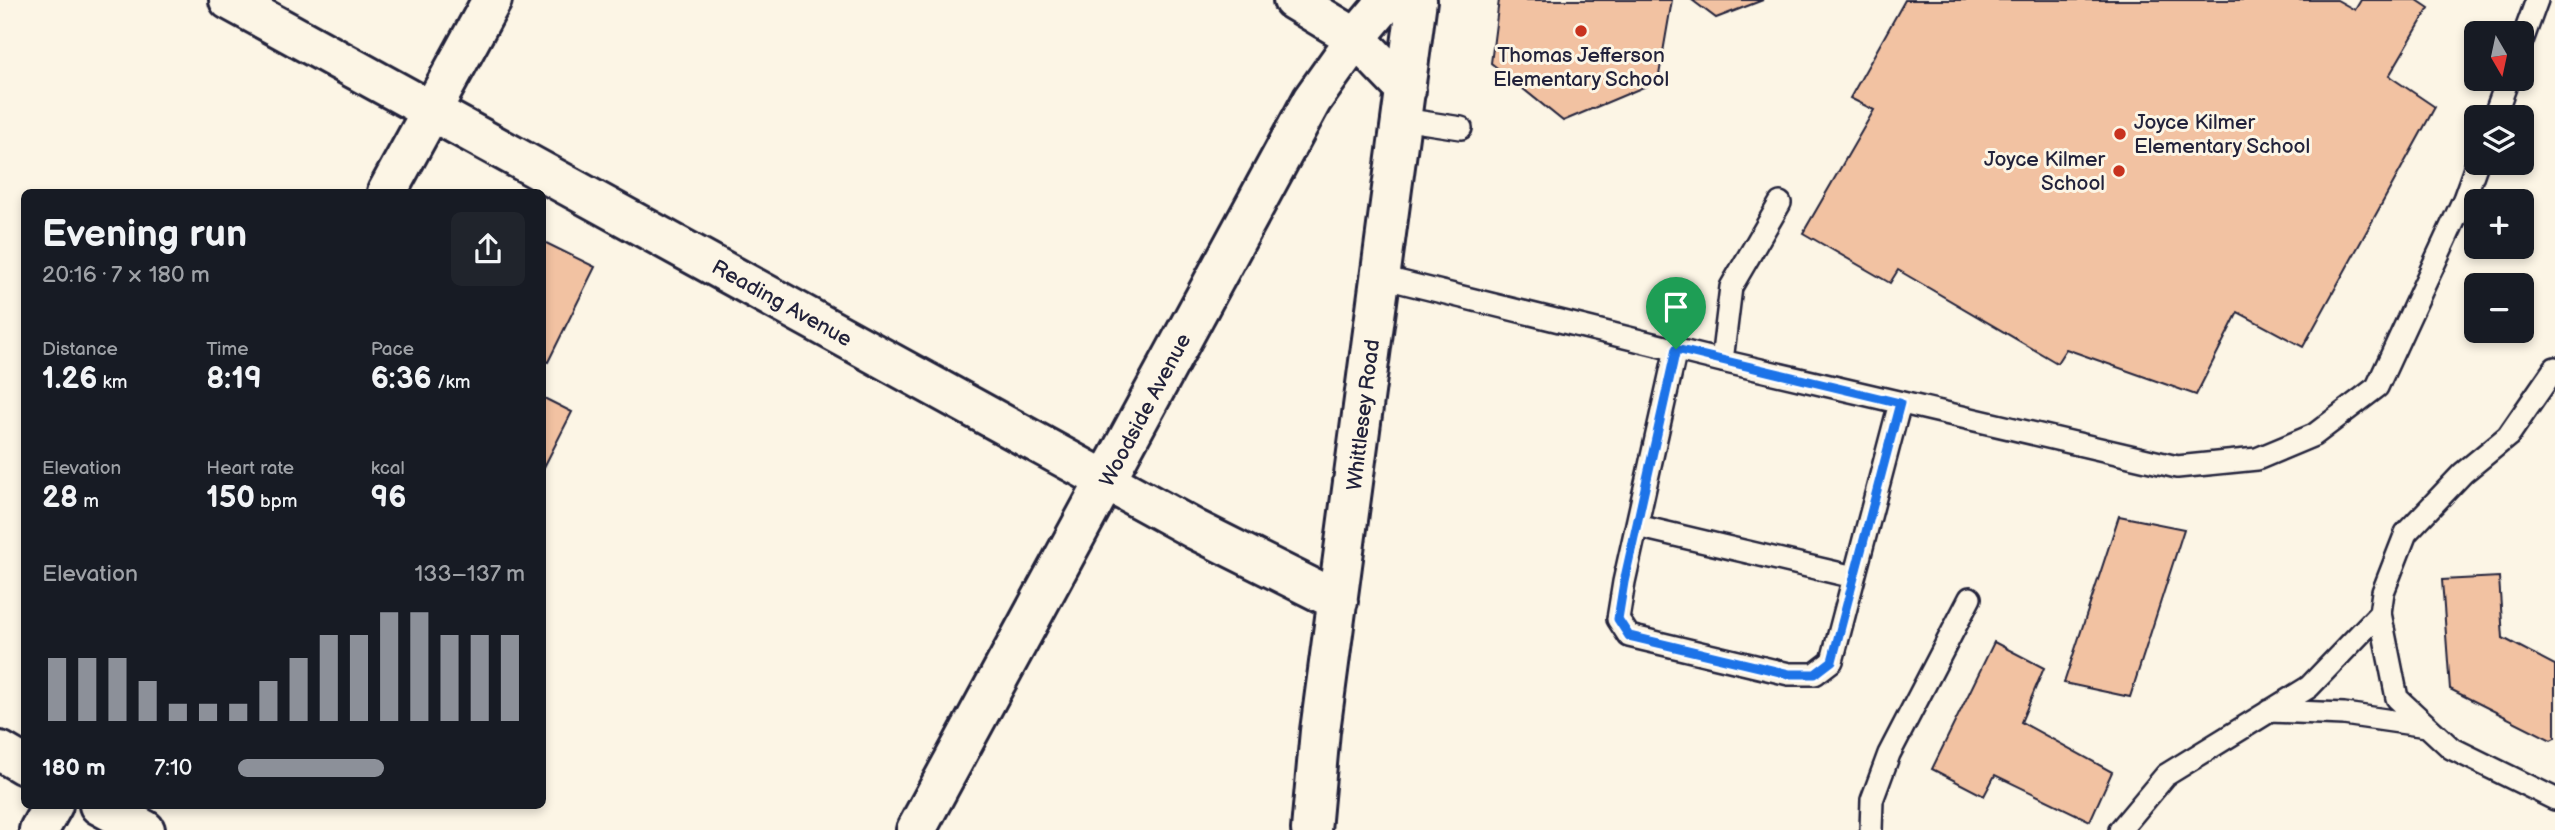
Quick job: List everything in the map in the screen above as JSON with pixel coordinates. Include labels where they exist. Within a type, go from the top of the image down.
[{"type":"street","name":"Reading Avenue","points":[[229,0],[1196,530],[1338,601]]},
{"type":"street","points":[[389,189],[492,0]]},
{"type":"street","points":[[1293,0],[1356,38],[1404,104]]},
{"type":"street","name":"Woodside Avenue","points":[[916,830],[1312,100],[1356,38],[1388,0]]},
{"type":"street","name":"Whittlesey Road","points":[[1311,830],[1320,731],[1417,0]]},
{"type":"street","points":[[0,751],[21,763]]},
{"type":"street","points":[[39,830],[51,809]]},
{"type":"street","points":[[106,809],[145,830]]},
{"type":"lane","points":[[2529,21],[2537,0]]},
{"type":"lane","points":[[1404,104],[1461,128]]},
{"type":"lane","points":[[1381,277],[1722,361],[2177,467],[2257,459],[2314,435],[2377,387],[2473,175]]},
{"type":"lane","points":[[1722,361],[1731,287],[1780,203]]},
{"type":"lane","points":[[1676,349],[1624,582],[1618,619],[1629,636],[1789,674],[1815,674],[1832,661],[1900,403]]},
{"type":"lane","points":[[2555,368],[2508,436],[2463,473],[2406,533],[2382,592],[2380,613],[2397,698],[2451,748],[2555,799]]},
{"type":"lane","points":[[1637,526],[1854,577]]},
{"type":"lane","points":[[1871,830],[1872,800],[1889,754],[1970,598]]},
{"type":"lane","points":[[2120,830],[2166,775],[2309,687],[2380,613]]},
{"type":"lane","points":[[2268,711],[2344,714],[2427,726]]},
{"type":"building","name":"Thomas Jefferson Elementary School","points":[[1499,0],[1672,0],[1658,81],[1563,121],[1491,63]]},
{"type":"building","name":"Thomas Jefferson Elementary School","points":[[1692,0],[1763,0],[1716,18]]},
{"type":"building","name":"Joyce Kilmer School","points":[[1905,0],[2337,0],[2355,10],[2361,0],[2417,0],[2429,8],[2389,76],[2435,107],[2303,347],[2238,312],[2196,395],[2066,349],[2057,363],[1898,270],[1890,283],[1803,233],[1874,110],[1850,98]]},
{"type":"building","points":[[546,243],[595,267],[546,361]]},
{"type":"building","points":[[546,399],[572,412],[546,463]]},
{"type":"building","points":[[2119,516],[2184,529],[2130,697],[2064,683]]},
{"type":"building","points":[[2499,577],[2503,638],[2555,665],[2555,738],[2551,740],[2450,689],[2442,580]]},
{"type":"building","points":[[1994,642],[2044,668],[2021,722],[2112,772],[2090,821],[1995,775],[1984,796],[1932,769]]},
{"type":"place","name":"Thomas Jefferson Elementary School","points":[[1581,31]]},
{"type":"place","name":"Joyce Kilmer Elementary School","points":[[2120,134]]},
{"type":"place","name":"Joyce Kilmer School","points":[[2119,171]]},
{"type":"route","points":[[1676,349],[1900,403],[1832,661],[1815,674],[1789,674],[1629,636],[1618,619],[1676,349]]}]
